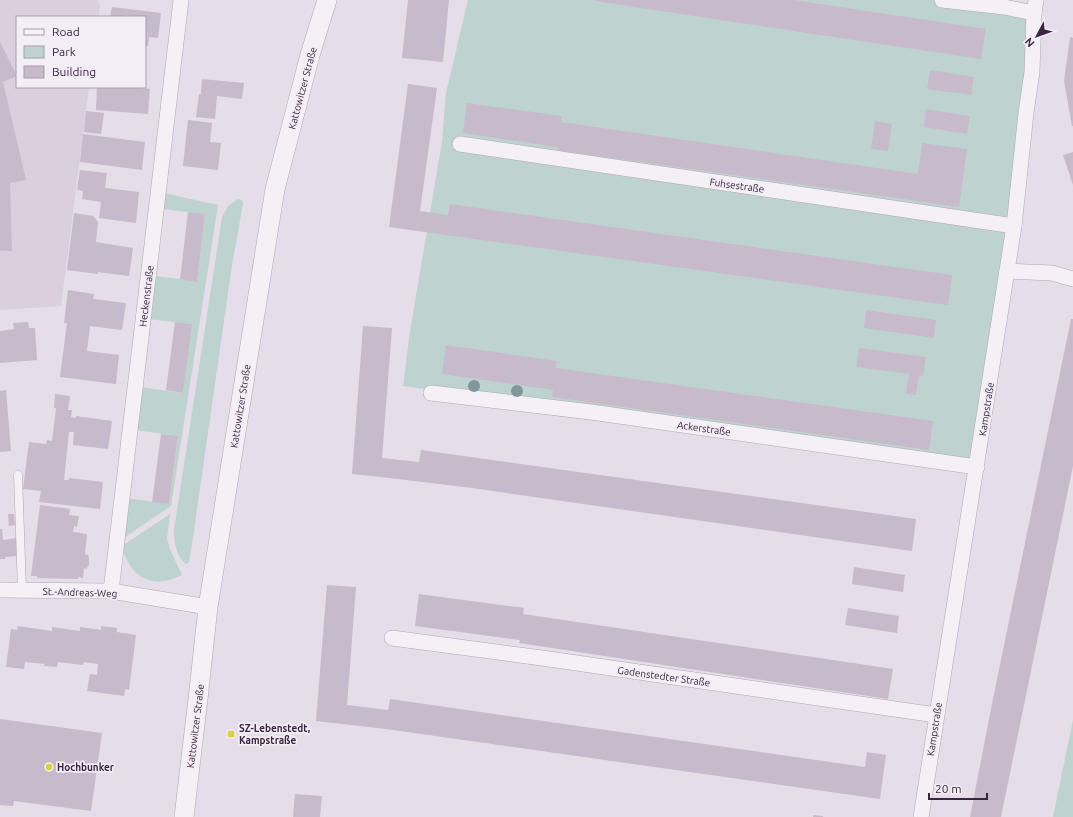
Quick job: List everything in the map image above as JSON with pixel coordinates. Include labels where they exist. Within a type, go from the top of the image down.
[{"type":"street","name":"Heckenstraße","points":[[111,591],[181,0]]},
{"type":"street","name":"Kattowitzer Straße","points":[[184,817],[208,607],[275,189],[326,0]]},
{"type":"street","points":[[942,0],[1004,7],[1035,7]]},
{"type":"street","name":"Kampstraße","points":[[921,817],[1014,226],[1032,72],[1035,7]]},
{"type":"street","name":"Fuhsestraße","points":[[460,144],[1014,226]]},
{"type":"street","points":[[1007,271],[1052,273],[1073,279]]},
{"type":"street","name":"Ackerstraße","points":[[431,392],[598,413],[977,467]]},
{"type":"street","name":"St.-Andreas-Weg","points":[[0,590],[111,591],[208,607]]},
{"type":"street","name":"Gadenstedter Straße","points":[[392,638],[537,657],[936,715]]},
{"type":"lane","points":[[18,475],[22,590]]},
{"type":"shaded area","points":[[0,0],[98,0],[100,5],[99,16],[16,16],[16,88],[89,88],[61,306],[0,310]]},
{"type":"green space","points":[[468,0],[942,0],[1034,13],[977,467],[403,386],[410,331],[442,142],[446,93]]},
{"type":"green space","points":[[164,193],[218,205],[171,506],[122,539],[126,498],[169,504],[178,436],[135,430],[140,387],[183,393],[191,324],[148,319],[154,276],[197,281],[205,214],[162,209]]},
{"type":"green space","points":[[238,199],[242,200],[243,204],[232,265],[190,558],[189,562],[186,564],[178,553],[175,544],[174,530],[222,217],[228,206]]},
{"type":"green space","points":[[170,514],[167,539],[182,575],[161,581],[152,581],[137,573],[131,566],[122,546]]},
{"type":"green space","points":[[1073,720],[1073,817],[1053,817]]},
{"type":"building","points":[[408,0],[449,0],[443,62],[402,58]]},
{"type":"building","points":[[595,0],[794,0],[986,29],[981,59]]},
{"type":"building","points":[[112,7],[161,13],[158,38],[149,37],[148,46],[146,46],[146,16],[110,16]]},
{"type":"building","points":[[1070,37],[1073,38],[1073,126],[1064,81]]},
{"type":"building","points":[[0,42],[16,74],[16,76],[3,82],[26,180],[10,183],[12,251],[0,251]]},
{"type":"building","points":[[930,70],[974,77],[971,95],[927,89]]},
{"type":"building","points":[[202,79],[244,83],[242,99],[217,96],[215,119],[196,117],[199,94],[201,94]]},
{"type":"building","points":[[408,84],[437,88],[420,211],[448,215],[450,204],[952,275],[948,305],[389,227]]},
{"type":"building","points":[[97,88],[150,89],[148,114],[96,110]]},
{"type":"building","points":[[467,103],[562,116],[561,122],[918,174],[922,143],[967,149],[959,207],[557,150],[557,147],[463,133]]},
{"type":"building","points":[[926,109],[970,116],[967,134],[924,127]]},
{"type":"building","points":[[86,111],[104,113],[101,134],[84,132]]},
{"type":"building","points":[[188,120],[212,123],[210,142],[221,143],[218,170],[183,166]]},
{"type":"building","points":[[875,121],[892,124],[888,151],[871,149]]},
{"type":"building","points":[[83,134],[145,142],[142,170],[80,162]]},
{"type":"building","points":[[1073,152],[1073,185],[1063,155]]},
{"type":"building","points":[[80,170],[107,173],[105,188],[139,192],[136,223],[99,218],[101,202],[82,199],[83,191],[77,190]]},
{"type":"building","points":[[188,212],[205,214],[197,282],[180,279]]},
{"type":"building","points":[[74,213],[93,216],[98,222],[96,242],[133,248],[129,276],[67,270]]},
{"type":"building","points":[[68,290],[94,294],[93,299],[126,303],[122,330],[90,326],[87,351],[119,355],[116,384],[60,377],[67,323],[64,323]]},
{"type":"building","points":[[866,310],[936,320],[934,338],[864,328]]},
{"type":"building","points":[[1071,319],[1073,319],[1073,466],[1001,817],[970,817],[994,694]]},
{"type":"building","points":[[28,322],[29,328],[35,328],[37,360],[0,363],[0,331],[14,329],[13,323]]},
{"type":"building","points":[[175,322],[192,324],[183,393],[166,390]]},
{"type":"building","points":[[363,326],[392,328],[382,458],[419,462],[421,450],[916,519],[912,551],[472,488],[352,474]]},
{"type":"building","points":[[446,345],[557,361],[556,368],[933,421],[929,450],[552,397],[553,390],[442,374]]},
{"type":"building","points":[[859,348],[926,357],[923,376],[919,375],[916,395],[906,394],[909,374],[856,367]]},
{"type":"building","points":[[6,390],[11,451],[0,452],[0,391]]},
{"type":"building","points":[[55,394],[70,396],[68,410],[72,410],[71,417],[76,418],[76,416],[112,421],[108,449],[73,445],[74,432],[69,432],[64,480],[69,480],[69,478],[103,482],[100,509],[39,502],[41,491],[23,489],[29,442],[46,444],[47,440],[52,441],[56,408],[54,408]]},
{"type":"building","points":[[161,434],[178,436],[169,504],[152,502]]},
{"type":"building","points":[[40,505],[70,509],[69,515],[79,516],[77,527],[74,526],[73,532],[87,534],[85,554],[88,555],[89,558],[89,565],[86,569],[84,568],[83,578],[37,578],[37,576],[31,576]]},
{"type":"building","points":[[8,514],[14,514],[15,525],[9,526]]},
{"type":"building","points":[[0,529],[2,529],[3,540],[17,538],[18,556],[0,559]]},
{"type":"building","points":[[854,567],[905,575],[903,592],[852,584]]},
{"type":"building","points":[[327,585],[356,587],[347,705],[388,710],[390,699],[865,767],[867,752],[886,755],[880,799],[386,729],[316,721]]},
{"type":"building","points":[[419,594],[524,608],[523,614],[893,669],[888,699],[519,643],[520,640],[415,626]]},
{"type":"building","points":[[848,608],[899,616],[897,633],[845,625]]},
{"type":"building","points":[[18,626],[52,631],[52,627],[80,631],[80,627],[101,630],[101,626],[117,628],[117,632],[136,635],[129,690],[125,689],[124,696],[87,691],[90,674],[97,675],[98,664],[84,662],[83,665],[58,662],[57,667],[25,662],[24,669],[6,667],[11,629],[17,630]]},
{"type":"building","name":"Hochbunker","points":[[0,719],[102,733],[91,811],[14,801],[13,806],[0,805]]},
{"type":"building","points":[[295,794],[322,796],[320,817],[293,817]]},
{"type":"building","points":[[813,815],[823,816],[823,817],[813,817]]},
{"type":"place","name":"SZ-Lebenstedt, Kampstraße","points":[[231,734]]},
{"type":"place","name":"Hochbunker","points":[[49,767]]}]
